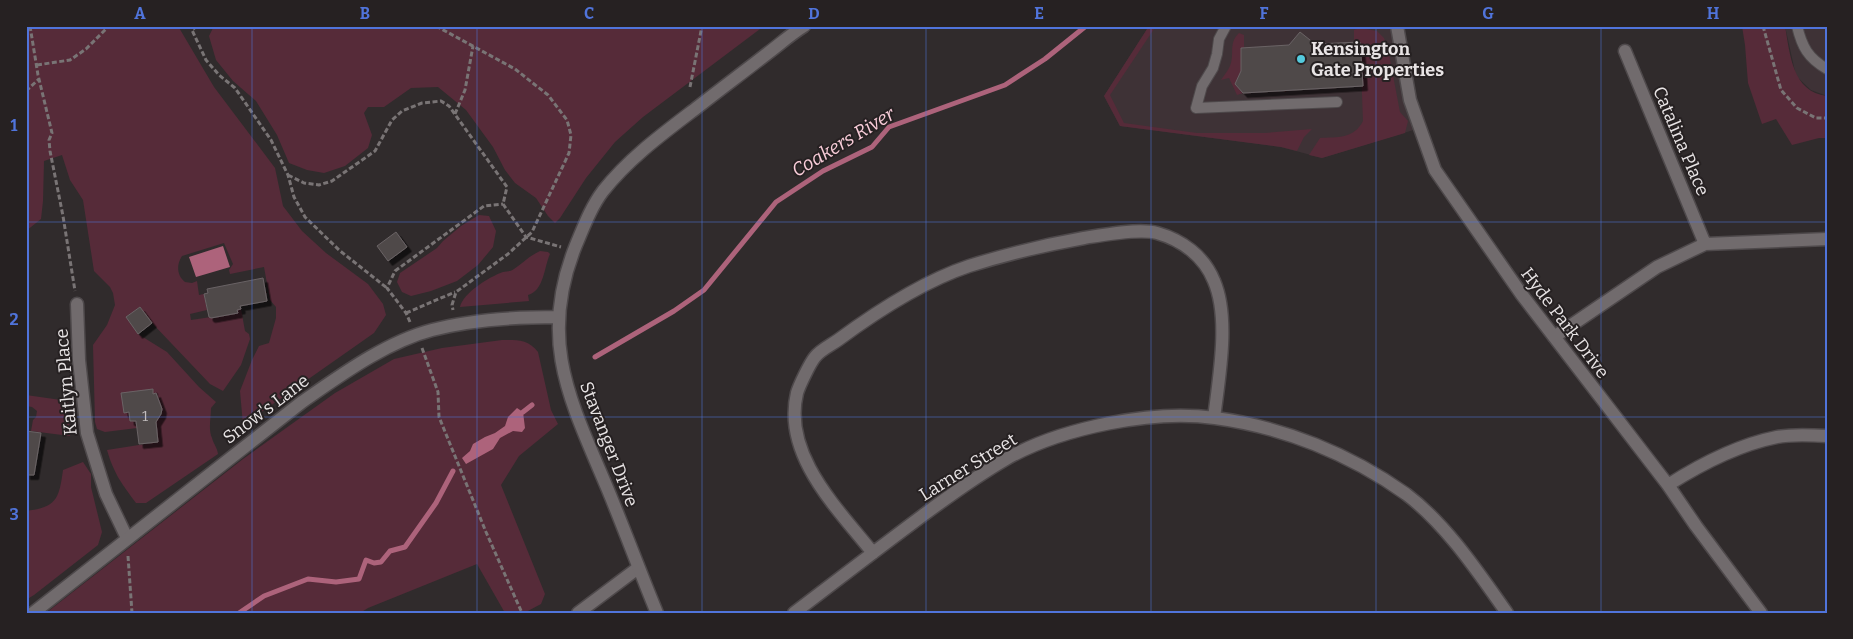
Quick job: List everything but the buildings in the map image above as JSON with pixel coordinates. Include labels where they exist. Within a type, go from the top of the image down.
[{"type":"street","name":"Stavanger Drive","points":[[657,613],[572,405],[561,361],[558,318],[563,282],[574,250],[594,204],[617,174],[636,155],[804,26]]},
{"type":"street","name":"Hyde Park Drive","points":[[1398,26],[1410,100],[1435,170],[1522,296],[1668,485],[1761,613]]},
{"type":"street","name":"Catalina Place","points":[[1625,51],[1705,244]]},
{"type":"street","points":[[873,553],[832,502],[808,466],[795,427],[797,393],[815,356],[863,322],[911,292],[967,267],[1036,247],[1116,232],[1155,232],[1186,245],[1202,260],[1214,279],[1221,300],[1223,324],[1214,418]]},
{"type":"street","points":[[1554,337],[1657,267],[1705,244],[1827,239]]},
{"type":"street","name":"Kaitlyn Place","points":[[77,304],[79,360],[87,433],[106,494],[127,538]]},
{"type":"street","name":"Snow's Lane","points":[[33,613],[302,402],[345,373],[395,344],[432,330],[456,326],[526,317],[558,318]]},
{"type":"street","name":"Larner Street","points":[[794,613],[966,485],[1007,459],[1034,446],[1091,428],[1124,421],[1169,416],[1214,418],[1265,428],[1302,439],[1342,455],[1407,495],[1445,531],[1475,568],[1507,613]]},
{"type":"street","points":[[1668,485],[1701,464],[1744,447],[1778,437],[1827,436]]},
{"type":"street","points":[[578,613],[638,568]]},
{"type":"lane","points":[[1226,26],[1218,39],[1217,54],[1213,68],[1202,86],[1196,108],[1337,102]]},
{"type":"lane","points":[[1797,26],[1801,44],[1814,62],[1827,70]]},
{"type":"path","points":[[30,26],[52,133],[49,140],[50,151],[77,304]]},
{"type":"path","points":[[37,65],[70,60],[86,49],[109,26]]},
{"type":"path","points":[[197,26],[191,28],[206,60],[219,75],[235,88],[271,140],[288,175],[294,197],[305,216],[339,250],[387,288],[406,313],[417,336],[438,392],[439,417],[486,532],[522,613]]},
{"type":"path","points":[[406,313],[456,292],[508,254],[532,232],[569,153],[571,135],[567,120],[548,95],[521,74],[436,26]]},
{"type":"path","points":[[690,87],[702,26]]},
{"type":"path","points":[[1763,26],[1781,90],[1797,108],[1816,118],[1827,118]]},
{"type":"path","points":[[455,114],[465,90],[473,46]]},
{"type":"path","points":[[26,91],[40,79]]},
{"type":"path","points":[[288,175],[304,183],[319,185],[332,181],[375,151],[392,120],[402,111],[422,103],[441,100],[449,106],[507,187],[503,204],[526,237],[574,250]]},
{"type":"path","points":[[387,288],[394,271],[484,206],[503,204]]},
{"type":"path","points":[[456,292],[452,305],[456,326]]},
{"type":"path","points":[[127,538],[132,613]]},
{"type":"shaded area","points":[[26,26],[178,26],[214,87],[275,168],[283,206],[302,231],[326,253],[368,284],[383,304],[386,315],[374,333],[243,425],[240,391],[259,346],[269,343],[276,318],[276,307],[270,300],[264,267],[230,274],[229,270],[233,264],[224,243],[182,256],[178,267],[180,277],[185,282],[192,283],[197,281],[199,295],[204,294],[207,310],[190,314],[191,320],[238,313],[237,310],[241,309],[245,331],[249,334],[250,339],[241,365],[223,391],[210,384],[152,323],[140,307],[126,317],[138,334],[167,352],[199,387],[216,402],[211,408],[210,427],[218,454],[146,503],[136,503],[116,472],[107,450],[158,442],[155,418],[161,415],[162,409],[158,405],[157,394],[153,394],[153,389],[124,413],[129,412],[130,421],[136,421],[137,428],[105,432],[97,429],[95,422],[93,345],[107,325],[115,305],[110,287],[94,271],[83,200],[70,180],[62,155],[44,161],[41,219],[26,231]]},
{"type":"shaded area","points":[[214,26],[764,26],[643,117],[615,142],[586,178],[555,223],[536,198],[515,183],[505,170],[493,147],[466,110],[438,87],[411,88],[384,107],[368,107],[364,113],[372,135],[368,148],[345,166],[324,173],[307,170],[289,163],[277,135],[256,101],[233,81],[216,60],[209,36]]},
{"type":"shaded area","points":[[1149,26],[1397,26],[1420,128],[1322,158],[1281,147],[1120,126],[1104,96]]},
{"type":"shaded area","points":[[1149,26],[1156,26],[1110,95],[1124,123],[1197,133],[1265,133],[1312,129],[1304,137],[1297,151],[1281,147],[1120,126],[1104,96]]},
{"type":"shaded area","points":[[1742,26],[1785,26],[1791,59],[1800,79],[1806,87],[1815,93],[1827,96],[1827,138],[1819,138],[1792,145],[1776,119],[1762,124],[1748,83]]},
{"type":"shaded area","points":[[1785,26],[1827,26],[1827,96],[1811,90],[1796,76]]},
{"type":"shaded area","points":[[1360,28],[1377,31],[1384,38],[1388,49],[1400,112],[1408,121],[1405,133],[1322,158],[1309,155],[1320,138],[1339,137],[1350,134],[1363,121],[1360,43],[1354,42],[1354,30]]},
{"type":"shaded area","points":[[1239,33],[1244,35],[1244,48],[1241,48],[1241,71],[1235,84],[1243,93],[1237,95],[1229,78],[1221,80],[1230,66],[1234,41]]},
{"type":"shaded area","points":[[479,215],[489,216],[496,231],[493,247],[478,265],[457,281],[431,291],[411,296],[402,292],[397,282],[400,273],[437,248],[461,226]]},
{"type":"shaded area","points":[[223,246],[230,267],[196,277],[189,257]]},
{"type":"shaded area","points":[[540,251],[550,254],[543,278],[537,289],[528,295],[529,301],[460,307],[466,296],[477,286],[497,274],[513,270]]},
{"type":"shaded area","points":[[502,340],[526,342],[538,352],[551,410],[558,424],[519,456],[501,485],[545,594],[541,604],[524,613],[505,613],[477,564],[368,608],[360,613],[46,613],[243,459],[335,393],[394,359],[442,348]]},
{"type":"shaded area","points":[[26,395],[68,401],[70,436],[31,431],[37,411],[32,407],[26,406]]},
{"type":"shaded area","points":[[517,408],[523,412],[525,428],[522,432],[513,431],[500,438],[493,449],[466,464],[462,458],[470,451],[473,444],[505,426],[508,417]]},
{"type":"shaded area","points":[[83,462],[91,474],[91,487],[102,532],[98,545],[34,595],[29,598],[26,597],[26,511],[44,507],[55,500],[60,488],[63,470]]},
{"type":"waterway","name":"Coakers River","points":[[595,357],[674,311],[704,290],[776,202],[823,171],[872,147],[889,127],[1005,85],[1045,59],[1086,26]]},
{"type":"waterway","name":"Coakers River","points":[[523,412],[532,405]]},
{"type":"waterway","name":"Coakers River","points":[[239,613],[264,596],[308,579],[336,582],[359,579],[366,560],[374,563],[381,562],[390,551],[405,547],[436,503],[453,471]]},
{"type":"place","name":"Kensington Gate Properties","points":[[1301,59]]}]
